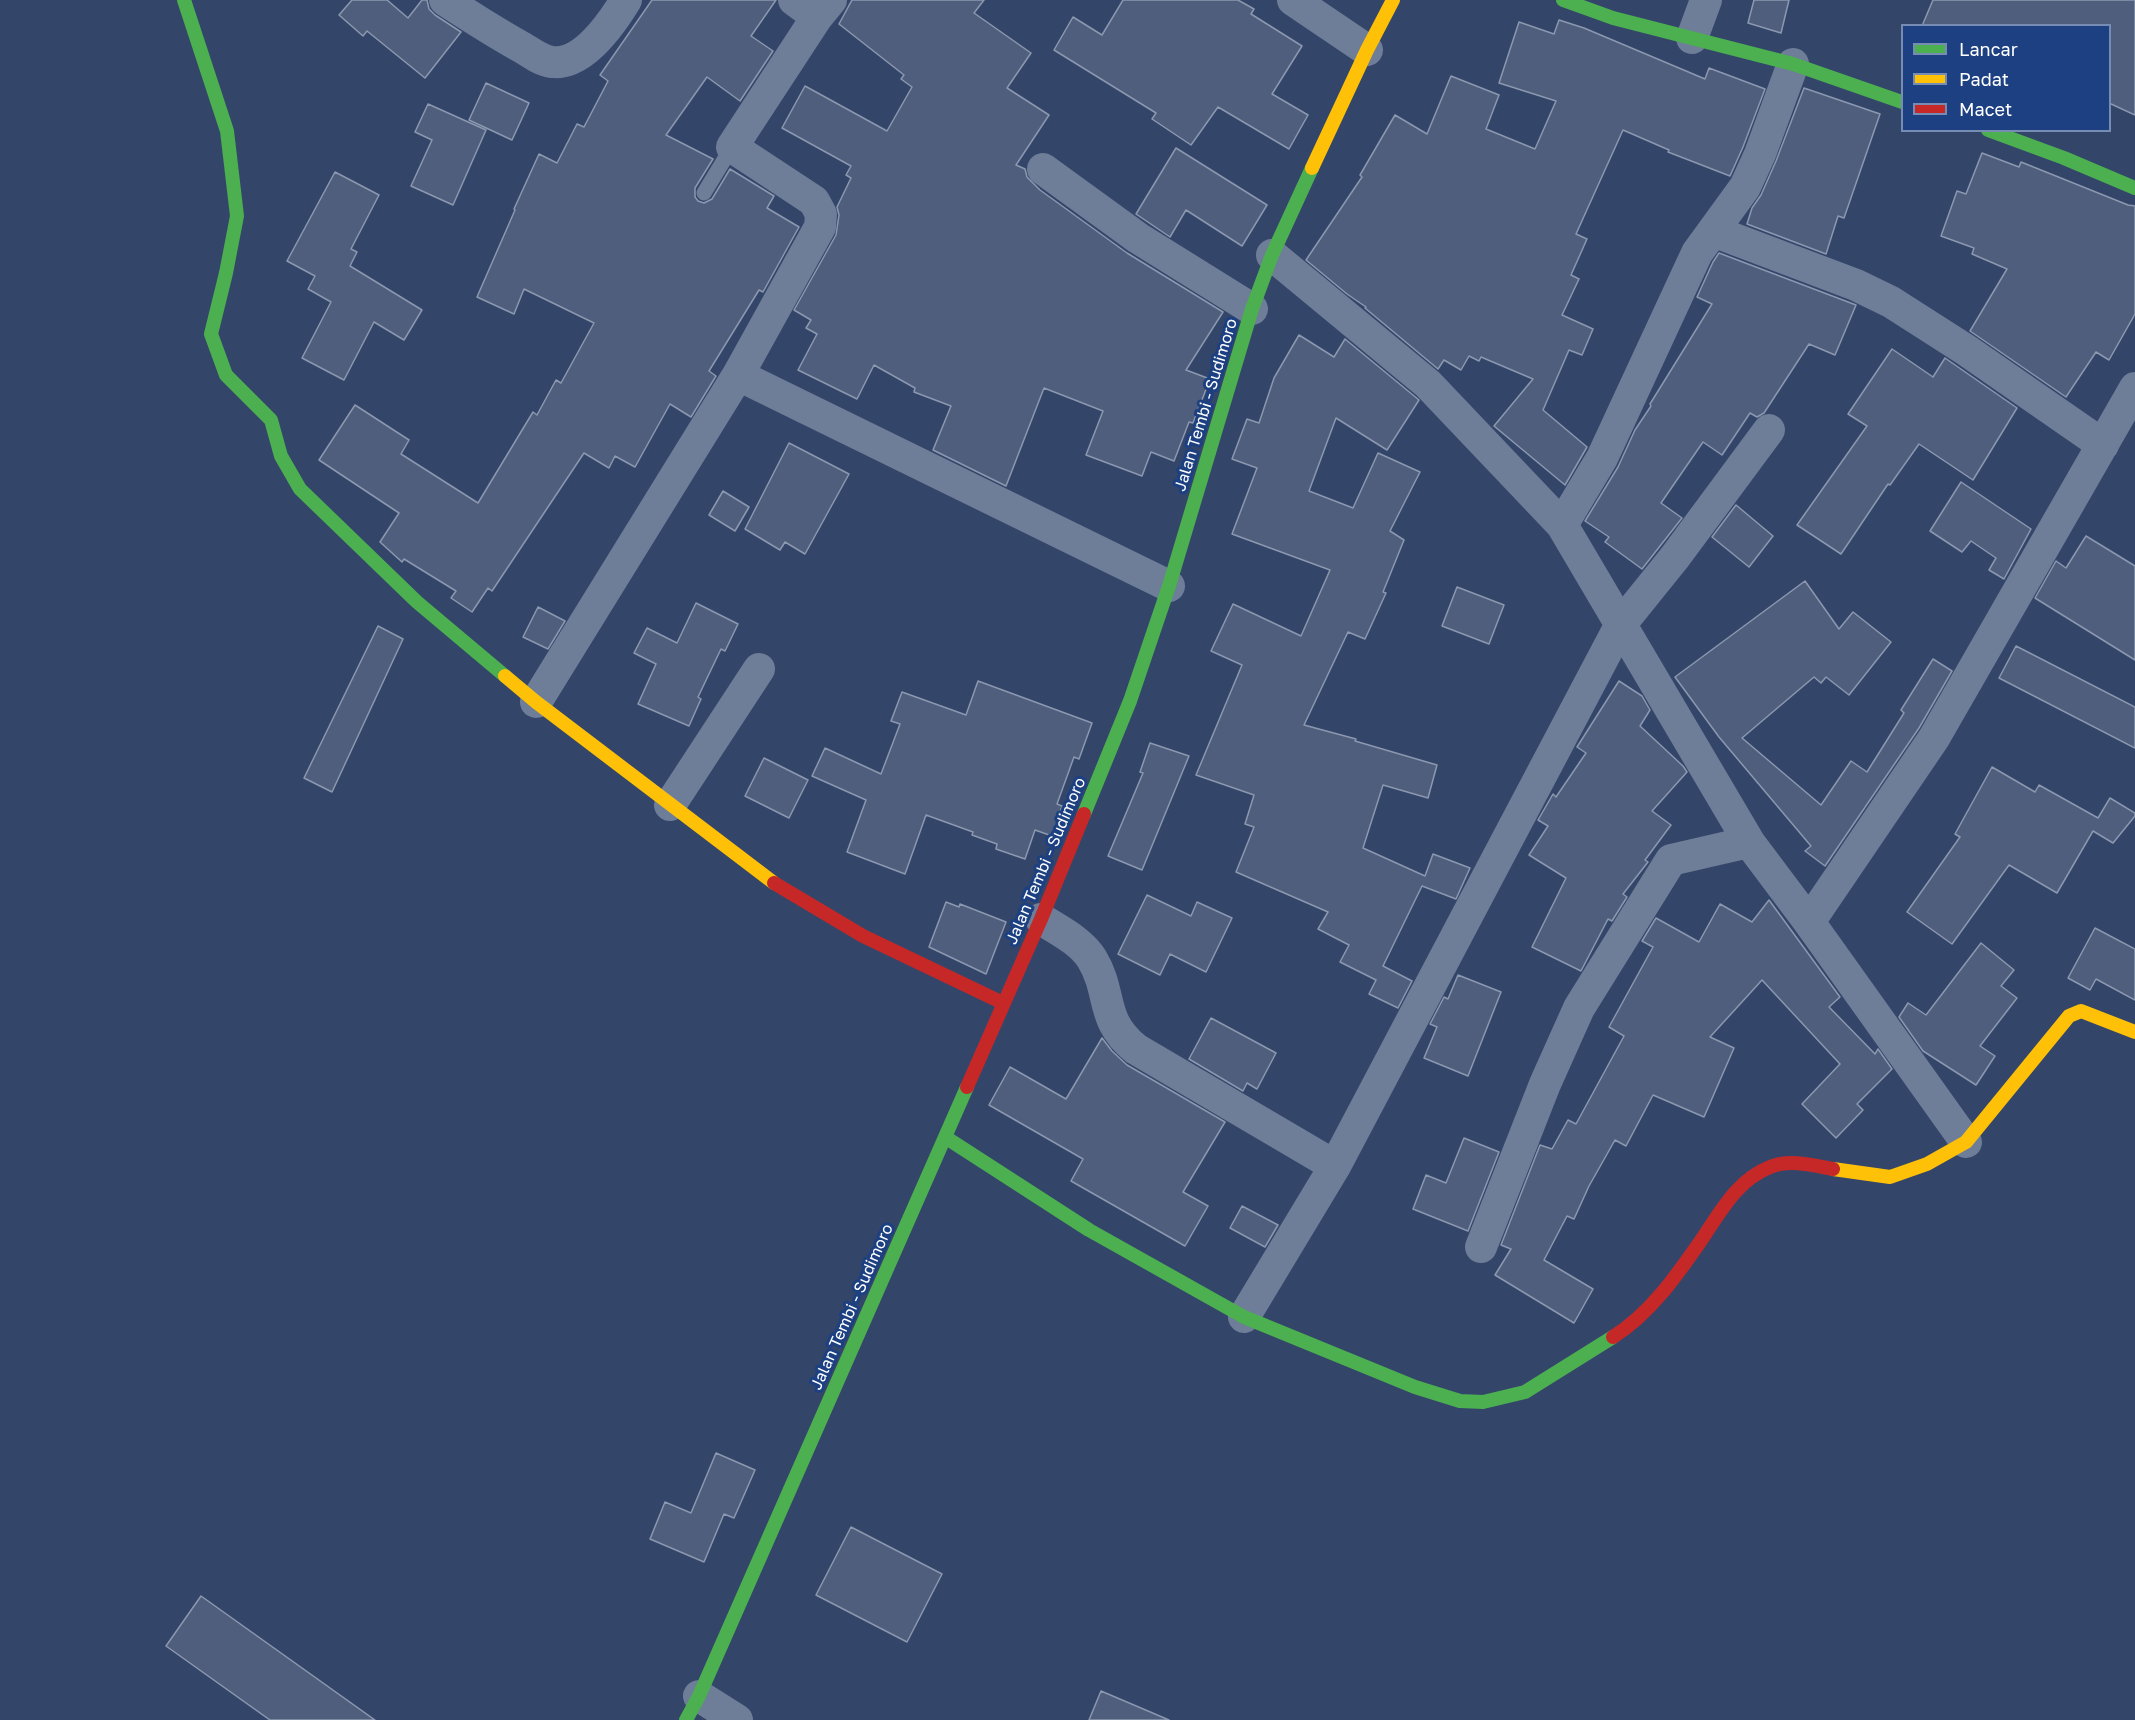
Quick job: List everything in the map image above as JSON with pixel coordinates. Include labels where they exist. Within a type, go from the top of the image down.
[{"type":"street","points":[[445,0],[536,56],[552,62],[571,59],[593,45],[626,0]]},
{"type":"street","points":[[1293,0],[1367,50]]},
{"type":"street","name":"Jalan Tembi - Sudimoro","points":[[693,1708],[1041,919],[1130,701],[1168,586],[1252,309],[1272,255],[1367,50],[1393,0]]},
{"type":"street","points":[[1563,0],[1613,18],[1793,64],[1901,102]]},
{"type":"street","points":[[1692,38],[1706,0]]},
{"type":"street","points":[[189,2],[228,131],[237,216],[211,334],[226,375],[271,420],[281,456],[300,489],[417,602],[536,702],[775,884],[863,936],[1004,1003]]},
{"type":"street","points":[[536,702],[738,375],[820,226],[821,214],[814,201],[732,147],[814,6]]},
{"type":"street","points":[[1562,525],[1602,458],[1697,253],[1749,179],[1793,64]]},
{"type":"street","points":[[1993,132],[2135,188]]},
{"type":"street","points":[[1043,169],[1138,238],[1252,309]]},
{"type":"street","points":[[1713,231],[1856,285],[1891,302],[1966,350],[2103,445]]},
{"type":"street","points":[[1272,255],[1428,384],[1562,525],[1749,842],[1966,1142]]},
{"type":"street","points":[[738,375],[1168,586]]},
{"type":"street","points":[[1809,922],[1934,738],[2135,388]]},
{"type":"street","points":[[1244,1317],[1335,1166],[1621,624],[1675,557],[1769,430]]},
{"type":"street","points":[[670,805],[759,669]]},
{"type":"street","points":[[1481,1247],[1545,1084],[1579,1008],[1671,860],[1749,842]]},
{"type":"street","points":[[1041,919],[1077,942],[1092,960],[1100,977],[1109,1013],[1122,1038],[1136,1049],[1335,1166]]},
{"type":"street","points":[[945,1137],[1089,1230],[1244,1317],[1415,1386],[1460,1401],[1483,1402],[1525,1392],[1628,1328],[1661,1293],[1745,1180],[1771,1166],[1799,1162],[1851,1173],[1890,1177],[1927,1164],[1966,1142],[2024,1069],[2074,1012],[2081,1011],[2135,1032]]},
{"type":"street","points":[[693,1708],[737,1720]]},
{"type":"lane","points":[[704,193],[732,147]]},
{"type":"building","points":[[352,0],[387,0],[408,18],[422,0],[427,0],[429,9],[435,15],[461,32],[425,78],[367,31],[363,36],[339,15]]},
{"type":"building","points":[[652,0],[776,0],[751,36],[773,51],[740,101],[707,77],[666,135],[713,159],[695,188],[695,197],[698,201],[704,203],[712,199],[730,169],[774,196],[767,208],[799,227],[763,292],[759,290],[709,371],[716,376],[691,417],[670,404],[635,467],[615,456],[609,468],[584,453],[492,591],[488,588],[472,612],[451,598],[456,591],[404,559],[402,562],[380,542],[399,513],[319,460],[355,405],[409,440],[401,454],[478,503],[533,412],[537,415],[556,380],[561,383],[594,323],[524,289],[514,314],[477,297],[539,154],[557,163],[577,124],[584,127],[608,81],[600,75]]},
{"type":"building","points":[[852,0],[984,0],[974,13],[1031,53],[1007,88],[1049,115],[1016,165],[1025,169],[1027,177],[1040,190],[1127,253],[1223,312],[1186,370],[1210,379],[1193,423],[1189,422],[1174,461],[1151,452],[1142,476],[1086,455],[1103,411],[1044,388],[1006,486],[933,450],[951,406],[914,392],[915,388],[874,365],[857,399],[798,370],[817,334],[806,328],[811,320],[794,310],[836,235],[839,215],[837,207],[851,178],[846,175],[851,166],[782,128],[805,86],[887,131],[912,87],[901,79],[904,75],[839,24]]},
{"type":"building","points":[[1123,0],[1238,0],[1254,9],[1251,14],[1302,46],[1272,94],[1308,115],[1289,149],[1218,107],[1191,145],[1152,119],[1156,113],[1054,50],[1073,17],[1102,35]]},
{"type":"building","points":[[1754,0],[1789,0],[1781,33],[1748,23]]},
{"type":"building","points":[[1933,0],[2135,0],[2135,115],[2111,104],[2111,24],[1923,24]]},
{"type":"building","points":[[1559,20],[1584,28],[1705,79],[1709,68],[1765,89],[1730,176],[1668,152],[1669,150],[1623,130],[1576,234],[1587,239],[1571,275],[1579,279],[1562,315],[1593,329],[1582,355],[1569,350],[1543,410],[1587,447],[1565,485],[1494,426],[1533,379],[1481,357],[1479,361],[1469,356],[1461,370],[1444,360],[1438,369],[1366,307],[1306,260],[1362,177],[1360,175],[1395,115],[1427,134],[1451,76],[1499,95],[1486,129],[1535,149],[1556,101],[1499,83],[1519,22],[1554,34]]},
{"type":"building","points":[[486,83],[529,103],[512,140],[469,120]]},
{"type":"building","points":[[1804,88],[1880,114],[1844,218],[1838,216],[1826,254],[1747,224],[1752,208],[1761,195],[1776,161]]},
{"type":"building","points":[[428,104],[486,130],[453,205],[411,186],[432,140],[415,132]]},
{"type":"building","points":[[1176,148],[1267,205],[1242,246],[1186,210],[1170,237],[1136,214]]},
{"type":"building","points":[[1982,153],[2019,167],[2021,162],[2135,206],[2135,314],[2109,360],[2096,352],[2066,397],[1970,331],[2007,269],[1972,254],[1974,248],[1941,236],[1957,191],[1966,194]]},
{"type":"building","points":[[335,172],[379,195],[351,249],[357,252],[350,266],[422,310],[404,340],[374,322],[344,380],[302,358],[331,302],[308,289],[315,276],[287,261]]},
{"type":"building","points":[[1719,253],[1856,305],[1835,355],[1809,344],[1764,413],[1757,417],[1750,413],[1722,455],[1703,442],[1661,503],[1682,518],[1642,569],[1605,542],[1609,537],[1585,521],[1618,467],[1650,404],[1712,304],[1697,297]]},
{"type":"building","points":[[1299,335],[1334,357],[1345,339],[1419,400],[1387,450],[1336,418],[1309,491],[1353,508],[1378,453],[1420,472],[1390,531],[1404,540],[1383,592],[1386,593],[1365,639],[1348,632],[1304,725],[1437,765],[1428,798],[1383,785],[1363,848],[1425,876],[1433,854],[1470,868],[1456,899],[1422,886],[1383,966],[1412,981],[1398,1008],[1369,994],[1376,980],[1340,962],[1349,945],[1318,929],[1328,912],[1236,872],[1254,827],[1245,824],[1254,795],[1196,775],[1242,665],[1211,651],[1233,604],[1301,636],[1330,570],[1232,534],[1257,468],[1232,459],[1247,419],[1259,423],[1274,378]]},
{"type":"building","points":[[1892,349],[1933,377],[1945,358],[2017,408],[1973,480],[1919,444],[1890,485],[1888,484],[1841,554],[1797,525],[1867,426],[1848,414]]},
{"type":"building","points":[[789,443],[849,474],[805,554],[785,542],[780,550],[745,529]]},
{"type":"building","points":[[1961,482],[2031,529],[2004,579],[1989,570],[1996,558],[1971,541],[1962,552],[1930,531]]},
{"type":"building","points":[[723,491],[749,507],[735,531],[709,515]]},
{"type":"building","points":[[1736,505],[1773,536],[1749,567],[1712,537]]},
{"type":"building","points":[[2086,536],[2135,566],[2135,660],[2035,598],[2056,561],[2066,568]]},
{"type":"building","points":[[1805,581],[1839,629],[1853,612],[1891,642],[1849,695],[1826,677],[1821,683],[1814,677],[1742,738],[1821,805],[1851,761],[1867,772],[1904,713],[1901,710],[1933,659],[1952,671],[1919,728],[1825,866],[1805,851],[1811,846],[1719,737],[1675,677]]},
{"type":"building","points":[[1457,587],[1504,605],[1489,644],[1442,626]]},
{"type":"building","points":[[696,603],[738,624],[725,651],[721,649],[698,697],[701,699],[689,726],[638,704],[656,664],[634,653],[647,628],[677,643]]},
{"type":"building","points":[[538,607],[565,621],[548,649],[523,637]]},
{"type":"building","points":[[378,626],[403,639],[332,792],[304,778]]},
{"type":"building","points":[[2016,646],[2135,707],[2135,748],[1999,678]]},
{"type":"building","points":[[978,681],[1092,723],[1079,759],[1074,757],[1057,804],[1062,806],[1052,836],[1035,830],[1025,859],[996,849],[997,844],[972,835],[973,832],[926,815],[905,874],[847,852],[866,800],[812,776],[825,748],[881,774],[900,724],[891,721],[902,692],[966,715]]},
{"type":"building","points":[[1619,681],[1642,696],[1650,710],[1640,726],[1687,772],[1652,811],[1671,825],[1645,860],[1648,862],[1623,894],[1627,897],[1612,921],[1608,919],[1581,971],[1532,947],[1566,878],[1529,855],[1548,826],[1538,820],[1553,794],[1556,797],[1586,753],[1577,747]]},
{"type":"building","points":[[1150,743],[1189,756],[1142,870],[1108,856],[1143,773],[1140,772]]},
{"type":"building","points":[[764,758],[808,780],[789,818],[745,796]]},
{"type":"building","points":[[1992,767],[2035,792],[2039,785],[2098,818],[2110,798],[2135,813],[2135,816],[2113,843],[2093,831],[2057,893],[2009,865],[1952,944],[1907,912],[1960,837],[1955,834]]},
{"type":"building","points":[[1147,895],[1191,916],[1197,902],[1232,918],[1206,972],[1170,954],[1160,975],[1118,954]]},
{"type":"building","points":[[1769,900],[1840,997],[1829,1007],[1875,1054],[1878,1049],[1892,1069],[1857,1104],[1863,1110],[1836,1138],[1802,1104],[1840,1064],[1762,980],[1710,1037],[1734,1048],[1704,1117],[1653,1095],[1626,1146],[1615,1140],[1589,1186],[1574,1219],[1567,1216],[1544,1260],[1593,1289],[1574,1323],[1495,1275],[1511,1249],[1501,1245],[1540,1145],[1552,1149],[1568,1120],[1576,1124],[1624,1036],[1609,1027],[1653,947],[1642,941],[1656,918],[1699,942],[1720,904],[1752,922]]},
{"type":"building","points":[[946,902],[959,907],[960,904],[1006,922],[986,974],[929,947]]},
{"type":"building","points":[[2095,928],[2135,949],[2135,1000],[2096,979],[2090,990],[2068,978]]},
{"type":"building","points":[[1981,943],[2014,970],[2001,986],[2017,998],[1980,1046],[1995,1056],[1976,1085],[1923,1051],[1899,1017],[1908,1003],[1926,1015]]},
{"type":"building","points":[[1458,975],[1501,992],[1468,1076],[1424,1058],[1437,1027],[1430,1024],[1444,997],[1448,999]]},
{"type":"building","points":[[1211,1018],[1276,1053],[1257,1089],[1247,1083],[1243,1091],[1189,1059]]},
{"type":"building","points":[[1102,1038],[1127,1065],[1225,1122],[1183,1192],[1208,1206],[1185,1246],[1071,1181],[1083,1159],[989,1105],[1010,1067],[1066,1099]]},
{"type":"building","points":[[1464,1138],[1499,1152],[1468,1231],[1413,1209],[1426,1175],[1446,1183]]},
{"type":"building","points":[[1242,1206],[1278,1225],[1265,1247],[1230,1228]]},
{"type":"building","points":[[716,1453],[755,1470],[734,1518],[724,1514],[704,1562],[650,1539],[665,1502],[691,1513]]},
{"type":"building","points":[[851,1527],[942,1574],[907,1642],[816,1595]]},
{"type":"building","points":[[201,1596],[375,1720],[270,1720],[166,1646]]},
{"type":"building","points":[[1101,1691],[1169,1720],[1089,1720]]},
{"type":"traffic: fast","points":[[184,0],[227,131],[237,216],[211,334],[226,375],[271,420],[281,456],[300,489],[417,602],[505,676]]},
{"type":"traffic: fast","points":[[1563,0],[1613,18],[1793,64],[1901,102]]},
{"type":"traffic: fast","points":[[1993,132],[2135,188]]},
{"type":"traffic: fast","points":[[1084,814],[1130,701],[1169,586],[1252,309],[1272,255],[1312,168]]},
{"type":"traffic: fast","points":[[686,1720],[699,1696],[967,1087]]},
{"type":"traffic: fast","points":[[945,1137],[1089,1230],[1244,1317],[1415,1387],[1460,1401],[1483,1402],[1525,1392],[1613,1337]]},
{"type":"traffic: slow","points":[[1312,168],[1393,0]]},
{"type":"traffic: slow","points":[[505,676],[774,883]]},
{"type":"traffic: slow","points":[[1833,1169],[1890,1177],[1927,1164],[1966,1142],[2069,1016],[2081,1011],[2135,1032]]},
{"type":"traffic: jam","points":[[967,1087],[1041,919],[1084,814]]},
{"type":"traffic: jam","points":[[774,883],[863,936],[1003,1003]]},
{"type":"traffic: jam","points":[[1613,1337],[1639,1317],[1662,1293],[1723,1207],[1748,1180],[1770,1167],[1785,1163],[1833,1169]]}]
